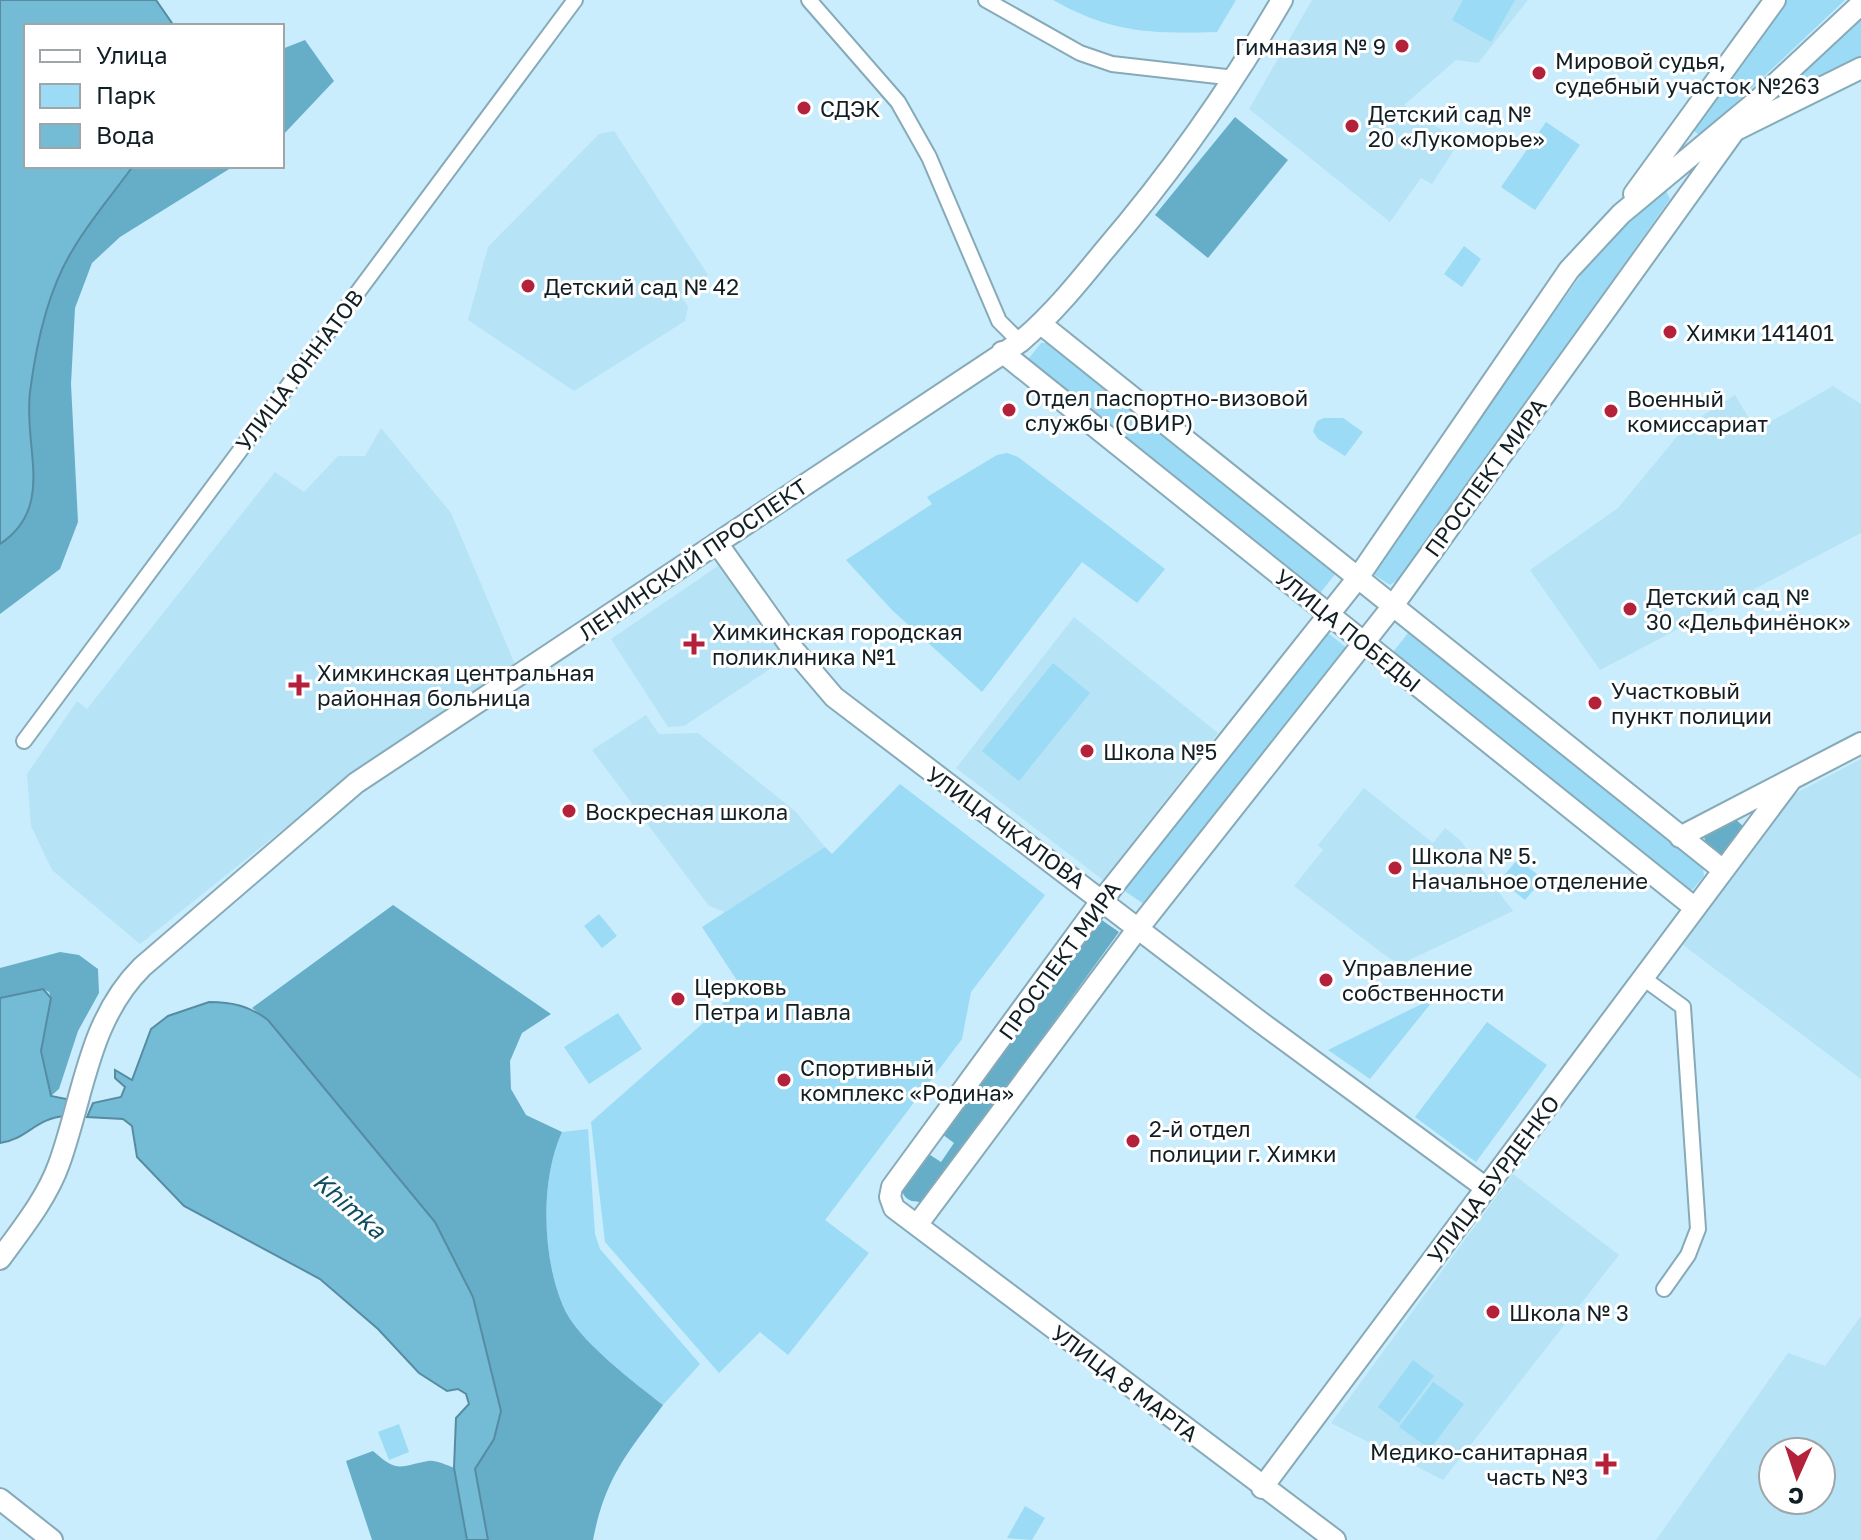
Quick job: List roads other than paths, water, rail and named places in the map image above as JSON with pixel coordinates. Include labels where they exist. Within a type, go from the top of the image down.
[{"type":"street","name":"УЛИЦА ЮННАТОВ","points":[[24,741],[575,0]]},
{"type":"street","points":[[809,0],[898,102],[929,157],[1011,347]]},
{"type":"street","points":[[986,0],[1080,53],[1112,64],[1235,78]]},
{"type":"street","name":"ЛЕНИНСКИЙ ПРОСПЕКТ","points":[[0,1259],[58,1167],[92,1048],[121,989],[161,949],[356,783],[1011,347],[1041,324],[1128,223],[1235,78],[1282,0]]},
{"type":"street","points":[[1621,214],[1675,133],[1775,0]]},
{"type":"street","name":"ПРОСПЕКТ МИРА","points":[[1758,100],[1392,607],[1139,927],[917,1225],[894,1208],[890,1197],[892,1187],[1103,899],[1357,579],[1569,270],[1621,214],[1758,100],[1861,4]]},
{"type":"street","points":[[1734,131],[1861,68]]},
{"type":"street","name":"УЛИЦА ПОБЕДЫ","points":[[1041,324],[1723,870]]},
{"type":"street","name":"УЛИЦА ПОБЕДЫ","points":[[1011,347],[1328,614],[1695,908]]},
{"type":"street","name":"УЛИЦА ЧКАЛОВА","points":[[717,543],[788,643],[834,697],[1103,899],[1259,1021],[1486,1188]]},
{"type":"street","points":[[1680,837],[1861,743]]},
{"type":"street","name":"УЛИЦА БУРДЕНКО","points":[[1262,1488],[1791,780]]},
{"type":"street","points":[[1643,978],[1683,1007],[1692,1116],[1698,1229],[1688,1255],[1664,1289]]},
{"type":"street","name":"УЛИЦА 8 МАРТА","points":[[917,1225],[1262,1488],[1335,1540]]},
{"type":"street","points":[[0,1499],[52,1540]]},
{"type":"water","points":[[0,0],[156,0],[173,24],[24,24],[24,168],[131,168],[79,240],[63,267],[49,301],[30,392],[32,494],[27,512],[17,529],[0,544]]},
{"type":"water","points":[[43,989],[51,998],[41,1051],[51,1096],[71,1100],[66,1116],[47,1120],[10,1141],[0,1143],[0,998]]},
{"type":"water","name":"Khimka","points":[[209,1002],[240,1006],[268,1020],[435,1222],[473,1297],[501,1411],[494,1439],[475,1469],[488,1540],[467,1540],[454,1468],[456,1418],[469,1404],[466,1394],[458,1389],[447,1391],[419,1373],[378,1329],[320,1279],[184,1206],[137,1157],[132,1126],[123,1119],[87,1117],[93,1103],[121,1097],[125,1087],[115,1078],[115,1070],[132,1080],[151,1029],[168,1016]]},
{"type":"place","name":"Гимназия № 9","points":[[1402,46]]},
{"type":"place","name":"Мировой судья, судебный участок №263","points":[[1539,73]]},
{"type":"place","name":"СДЭК","points":[[804,108]]},
{"type":"place","name":"Детский сад № 20 «Лукоморье»","points":[[1352,126]]},
{"type":"place","name":"Детский сад № 42","points":[[528,286]]},
{"type":"place","name":"Химки 141401","points":[[1670,332]]},
{"type":"place","name":"Отдел паспортно-визовой службы (ОВИР)","points":[[1009,410]]},
{"type":"place","name":"Военный комиссариат","points":[[1611,411]]},
{"type":"place","name":"Детский сад № 30 «Дельфинёнок»","points":[[1630,609]]},
{"type":"place","name":"Химкинская городская поликлиника №1","points":[[694,644]]},
{"type":"place","name":"Химкинская центральная районная больница","points":[[299,685]]},
{"type":"place","name":"Участковый пункт полиции","points":[[1595,703]]},
{"type":"place","name":"Школа №5","points":[[1087,751]]},
{"type":"place","name":"Воскресная школа","points":[[569,811]]},
{"type":"place","name":"Школа № 5. Начальное отделение","points":[[1395,868]]},
{"type":"place","name":"Управление собственности","points":[[1326,980]]},
{"type":"place","name":"Церковь Петра и Павла","points":[[678,999]]},
{"type":"place","name":"Спортивный комплекс «Родина»","points":[[784,1080]]},
{"type":"place","name":"2-й отдел полиции г. Химки","points":[[1133,1141]]},
{"type":"place","name":"Школа № 3","points":[[1493,1312]]},
{"type":"place","name":"Медико-санитарная часть №3","points":[[1606,1464]]}]
